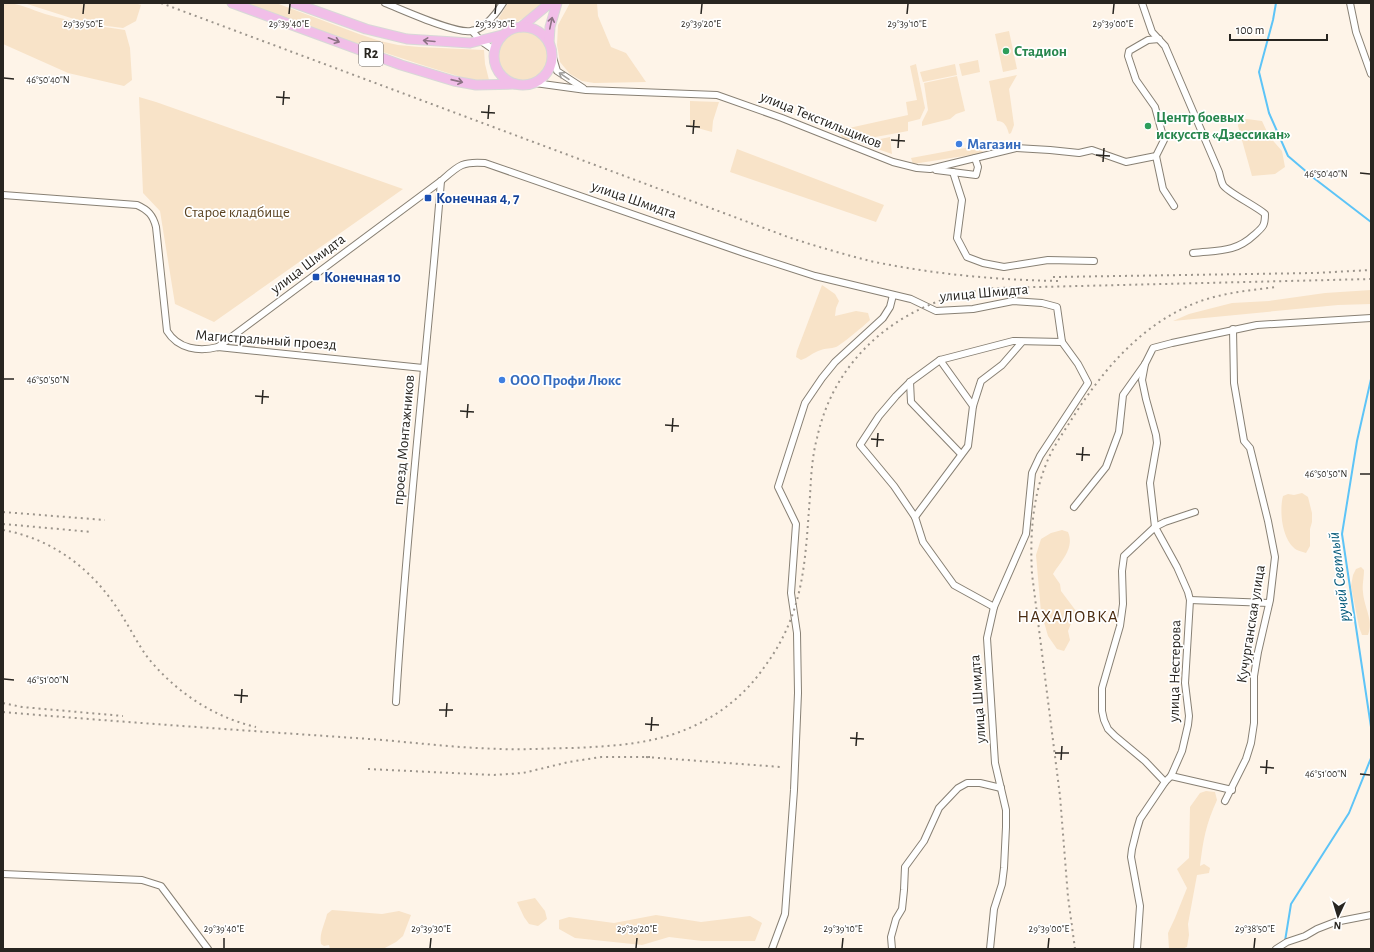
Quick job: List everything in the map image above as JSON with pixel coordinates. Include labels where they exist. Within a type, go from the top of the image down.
[{"type":"main road","name":"R2","points":[[232,3],[401,65],[454,81],[476,85],[525,85],[535,83]]},
{"type":"main road","name":"R2","points":[[294,3],[366,29],[394,37],[458,43],[481,41],[502,35],[520,27],[550,3]]},
{"type":"main road","points":[[535,83],[548,71],[551,63],[552,54],[549,43],[550,27],[557,3]]},
{"type":"main road","points":[[520,27],[527,27],[540,32],[549,43]]},
{"type":"main road","points":[[502,35],[494,50],[496,67],[501,75],[515,84]]},
{"type":"street","points":[[385,3],[445,26],[459,30],[472,31],[485,25],[503,3]]},
{"type":"street","points":[[1142,3],[1152,32],[1165,46],[1219,172],[1223,186],[1260,209],[1265,214],[1265,223],[1262,228],[1241,246],[1225,250],[1193,253]]},
{"type":"street","points":[[1350,3],[1356,32],[1371,74]]},
{"type":"street","points":[[472,31],[481,41],[494,50]]},
{"type":"street","points":[[1159,39],[1148,40],[1129,51],[1128,56],[1136,80],[1155,107],[1164,140],[1156,156],[1163,189],[1174,206]]},
{"type":"street","points":[[552,54],[557,71],[586,90]]},
{"type":"street","name":"улица Текстильщиков","points":[[535,83],[586,90],[717,95],[782,118],[893,162],[917,168],[930,169],[1016,148],[1079,153],[1092,150],[1126,162],[1156,156]]},
{"type":"street","points":[[930,169],[976,175],[978,167],[975,158]]},
{"type":"street","name":"улица Шмидта","points":[[218,347],[441,181],[461,164],[471,162],[485,163],[744,253],[815,276],[911,299],[936,311],[978,308],[1013,301],[1042,303],[1057,307],[1062,342],[1078,364],[1088,383],[1040,456],[1032,473],[1026,534],[994,607],[987,638],[996,763],[1006,810],[1004,868],[1002,884],[994,910],[990,949]]},
{"type":"street","points":[[953,172],[962,200],[957,238],[967,257],[983,263],[1004,267],[1048,260],[1094,262]]},
{"type":"street","name":"проезд Монтажников","points":[[396,702],[399,647],[423,368],[433,287],[441,181]]},
{"type":"street","name":"Магистральный проезд","points":[[3,195],[137,205],[148,210],[156,227],[167,331],[175,341],[185,347],[205,350],[218,347],[423,368]]},
{"type":"street","points":[[772,949],[772,945],[785,914],[794,790],[798,693],[797,633],[791,593],[796,524],[778,487],[805,403],[835,362],[884,318],[890,307],[893,295]]},
{"type":"street","points":[[1074,507],[1106,467],[1119,432],[1122,395],[1144,364],[1153,348],[1172,342],[1257,325],[1371,318]]},
{"type":"street","name":"Кучурганская улица","points":[[1225,801],[1232,790],[1246,759],[1251,743],[1254,723],[1254,676],[1269,603],[1275,558],[1250,448],[1244,441],[1234,382],[1233,329]]},
{"type":"street","points":[[994,607],[954,585],[922,542],[915,517],[894,486],[860,445],[879,416],[910,382],[940,360],[1013,341],[1062,342]]},
{"type":"street","points":[[915,517],[968,446],[973,406],[981,382],[1002,365],[1022,342]]},
{"type":"street","points":[[940,360],[973,406]]},
{"type":"street","name":"улица Нестерова","points":[[1137,949],[1140,906],[1131,857],[1136,829],[1140,819],[1165,782],[1171,776],[1182,751],[1189,720],[1185,684],[1190,600],[1177,567],[1155,527],[1150,484],[1157,443],[1142,380],[1144,364]]},
{"type":"street","points":[[910,382],[911,402],[961,454]]},
{"type":"street","points":[[1165,782],[1145,761],[1108,729],[1102,712],[1102,688],[1120,626],[1123,604],[1122,571],[1124,556],[1155,527],[1195,512]]},
{"type":"street","points":[[1190,600],[1269,603]]},
{"type":"street","points":[[1171,776],[1232,790]]},
{"type":"street","points":[[892,949],[891,937],[896,919],[902,909],[905,867],[924,841],[939,808],[958,788],[967,783],[980,782],[1001,788]]},
{"type":"street","points":[[3,874],[142,880],[161,886],[208,949]]},
{"type":"street","points":[[1277,948],[1335,922],[1371,915]]},
{"type":"green space","points":[[3,3],[20,5],[45,14],[75,22],[125,30],[130,48],[132,80],[124,86],[68,73],[3,44]]},
{"type":"green space","points":[[24,3],[135,3],[141,5],[136,21],[123,28],[74,19]]},
{"type":"green space","points":[[243,3],[276,3],[359,34],[398,45],[484,50],[485,64],[489,80],[477,82],[447,73]]},
{"type":"green space","points":[[508,3],[543,3],[533,12],[521,19],[503,27],[496,29],[494,28]]},
{"type":"green space","points":[[570,3],[597,3],[598,16],[611,47],[626,53],[646,82],[594,83],[582,81],[570,74],[560,62],[557,45],[558,25]]},
{"type":"green space","points":[[518,31],[528,31],[541,38],[548,51],[548,61],[541,74],[528,81],[518,81],[509,77],[502,70],[498,61],[498,51],[502,42],[509,35]]},
{"type":"green space","name":"Стадион","points":[[1009,31],[1017,69],[1003,72],[995,34]]},
{"type":"green space","points":[[978,60],[980,72],[962,76],[959,64]]},
{"type":"green space","points":[[916,64],[925,108],[920,119],[908,122],[908,131],[843,143],[840,130],[908,115],[906,102],[917,100],[910,66]]},
{"type":"green space","points":[[955,64],[957,75],[923,82],[920,72]]},
{"type":"green space","points":[[1017,75],[1009,89],[1014,125],[1011,133],[1009,134],[1004,123],[997,121],[989,81]]},
{"type":"green space","points":[[957,76],[965,111],[956,114],[950,119],[922,126],[922,122],[928,110],[924,83]]},
{"type":"green space","name":"Старое кладбище","points":[[139,97],[403,189],[214,322],[175,304],[160,211],[143,193]]},
{"type":"green space","points":[[690,101],[719,102],[713,121],[712,132],[690,126]]},
{"type":"green space","points":[[1247,119],[1262,121],[1269,136],[1282,151],[1285,167],[1275,174],[1252,176],[1238,126],[1239,120]]},
{"type":"green space","points":[[890,137],[892,154],[860,143]]},
{"type":"green space","points":[[981,145],[983,153],[913,164],[911,158]]},
{"type":"green space","points":[[737,149],[884,205],[876,222],[730,172]]},
{"type":"green space","points":[[822,285],[835,294],[839,301],[835,316],[856,311],[868,313],[870,320],[834,348],[818,351],[801,360],[796,357],[797,351]]},
{"type":"green space","points":[[1371,290],[1371,304],[1338,305],[1173,321],[1189,314],[1232,303],[1269,301],[1325,293]]},
{"type":"green space","points":[[1302,493],[1308,497],[1312,513],[1310,546],[1306,553],[1297,550],[1288,540],[1283,525],[1281,510],[1283,496]]},
{"type":"green space","points":[[1062,530],[1068,532],[1070,543],[1066,554],[1053,574],[1060,584],[1061,591],[1076,611],[1068,631],[1070,640],[1064,651],[1057,649],[1048,636],[1041,612],[1036,555],[1041,539],[1051,533]]},
{"type":"green space","points":[[1361,567],[1364,570],[1363,592],[1370,624],[1368,635],[1362,635],[1359,627],[1351,586],[1356,569]]},
{"type":"green space","points":[[1206,791],[1215,792],[1217,800],[1206,832],[1200,866],[1204,864],[1210,868],[1209,873],[1197,875],[1188,924],[1189,935],[1187,947],[1182,949],[1169,949],[1168,933],[1187,888],[1177,869],[1189,858],[1190,807],[1200,793]]},
{"type":"green space","points":[[535,898],[545,911],[547,919],[538,926],[529,924],[517,902]]},
{"type":"green space","points":[[332,910],[382,914],[399,911],[411,915],[403,936],[396,942],[383,949],[330,949],[329,945],[324,946],[321,944],[321,932],[327,914]]},
{"type":"green space","points":[[656,915],[701,922],[750,916],[762,923],[755,941],[702,941],[669,937],[642,945],[575,938],[559,929],[559,920],[569,917],[614,923]]},
{"type":"waterway","name":"ручей Светлый","points":[[1276,3],[1259,72],[1269,113],[1288,156],[1371,222]]},
{"type":"waterway","name":"ручей Светлый","points":[[1371,379],[1357,441],[1342,534],[1371,727]]},
{"type":"waterway","name":"ручей Светлый","points":[[1285,941],[1291,904],[1349,813],[1371,758]]},
{"type":"railway","points":[[161,3],[808,244],[870,261],[940,273],[988,278],[1059,281]]},
{"type":"railway","points":[[1053,277],[1315,273],[1371,270]]},
{"type":"railway","points":[[3,712],[135,723],[373,739],[447,746],[511,749],[573,748],[621,745],[668,736],[698,724],[727,707],[751,684],[778,646],[788,626],[801,585],[815,445],[827,407],[841,379],[859,355],[881,334],[906,316],[934,303],[964,293],[996,288],[1371,279]]},
{"type":"railway","points":[[1075,949],[1068,897],[1060,796],[1032,574],[1031,547],[1037,493],[1047,461],[1053,449],[1092,389],[1132,343],[1164,319],[1193,304],[1228,294],[1276,287]]},
{"type":"railway","points":[[3,512],[105,520]]},
{"type":"railway","points":[[3,524],[92,532]]},
{"type":"railway","points":[[3,530],[21,534],[38,541],[70,558],[97,582],[123,617],[148,658],[171,682],[196,702],[210,710],[240,723],[256,727]]},
{"type":"railway","points":[[3,703],[22,707],[123,716]]},
{"type":"railway","points":[[368,769],[494,775],[523,773],[569,762],[601,757],[650,757]]},
{"type":"railway","points":[[646,757],[781,767]]},
{"type":"place","name":"Стадион","points":[[1006,51]]},
{"type":"place","name":"Центр боевых искусств «Дзессикан»","points":[[1148,126]]},
{"type":"place","name":"Магазин","points":[[959,144]]},
{"type":"place","name":"Конечная 4, 7","points":[[428,198]]},
{"type":"place","name":"Конечная 10","points":[[316,277]]},
{"type":"place","name":"ООО Профи Люкс","points":[[502,380]]},
{"type":"district","name":"НАХАЛОВКА","points":[[1068,616]]}]
